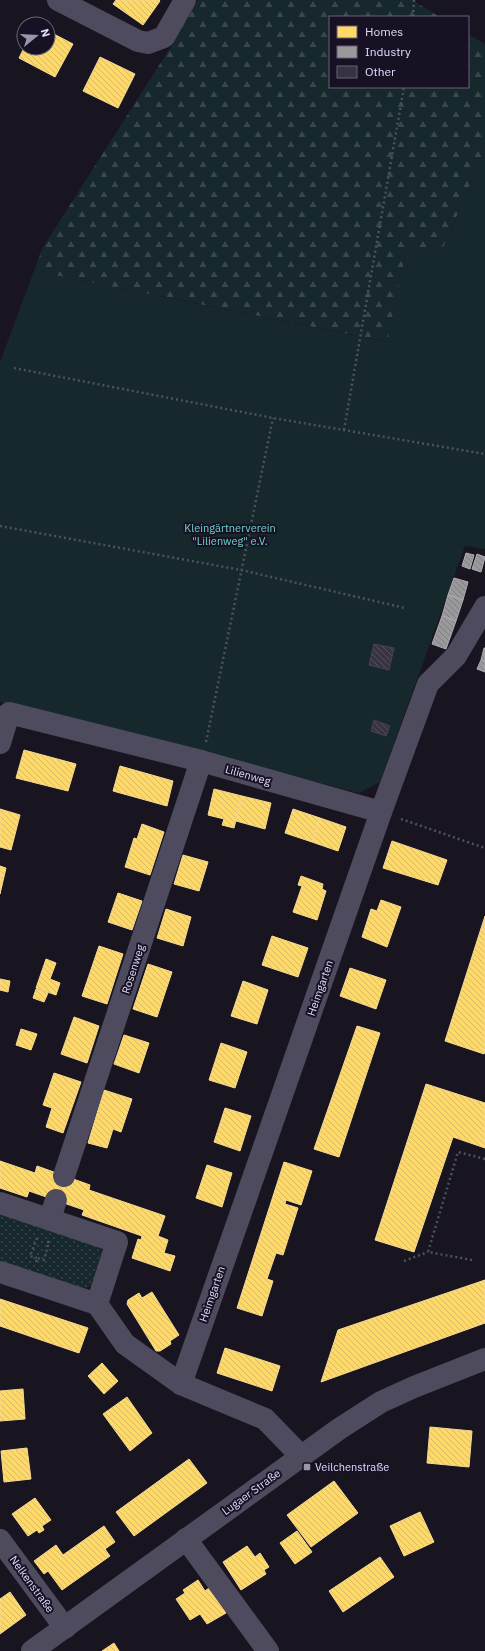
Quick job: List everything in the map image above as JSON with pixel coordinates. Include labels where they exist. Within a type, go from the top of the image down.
[{"type":"street","points":[[68,2],[138,41],[148,44],[164,37],[185,0]]},
{"type":"street","name":"Heimgarten","points":[[181,1384],[381,812],[428,684],[456,656],[485,607]]},
{"type":"street","name":"Lilienweg","points":[[0,743],[9,713],[201,762],[381,812]]},
{"type":"street","name":"Rosenweg","points":[[64,1176],[201,762]]},
{"type":"street","points":[[0,1203],[53,1210],[117,1242],[97,1304]]},
{"type":"street","points":[[0,1272],[97,1304],[125,1344],[181,1384],[265,1419],[301,1456]]},
{"type":"street","name":"Lugaer Straße","points":[[32,1651],[339,1429],[381,1402],[414,1387],[485,1359]]},
{"type":"street","points":[[186,1539],[268,1651]]},
{"type":"street","name":"Nelkenstraße","points":[[0,1540],[65,1628]]},
{"type":"path","points":[[413,16],[414,0]]},
{"type":"path","points":[[344,430],[404,88]]},
{"type":"path","points":[[14,368],[273,418],[485,454]]},
{"type":"path","points":[[201,762],[273,418]]},
{"type":"path","points":[[0,526],[241,570],[405,608]]},
{"type":"path","points":[[381,812],[485,848]]},
{"type":"path","points":[[428,1252],[458,1152],[485,1159]]},
{"type":"path","points":[[36,1238],[49,1242],[44,1260],[37,1258],[30,1256],[36,1238]]},
{"type":"path","points":[[404,1261],[428,1252],[472,1260]]},
{"type":"path","points":[[30,1282],[37,1258]]},
{"type":"green space","points":[[198,0],[412,0],[438,16],[329,16],[329,88],[469,88],[469,35],[485,44],[485,150],[441,253],[407,247],[388,342],[34,271],[42,249],[172,45]]},
{"type":"green space","name":"Kleingärtnerverein \"Lilienweg\" e.V.","points":[[485,150],[485,549],[465,546],[380,782],[359,793],[0,702],[0,362],[34,271],[387,342],[407,247],[441,253]]},
{"type":"green space","points":[[0,1211],[102,1248],[104,1256],[95,1284],[87,1288],[79,1287],[0,1261]]},
{"type":"building: Homes","points":[[116,0],[160,1],[143,25],[113,4]]},
{"type":"building: Homes","points":[[56,35],[73,44],[55,77],[19,58],[20,56],[56,56]]},
{"type":"building: Homes","points":[[100,57],[135,74],[118,108],[83,91]]},
{"type":"building: Homes","points":[[24,750],[76,764],[68,791],[16,778]]},
{"type":"building: Homes","points":[[120,766],[173,781],[167,806],[113,791]]},
{"type":"building: Homes","points":[[214,789],[242,796],[234,828],[222,825],[224,819],[208,815]]},
{"type":"building: Homes","points":[[242,796],[271,803],[265,829],[236,821]]},
{"type":"building: Homes","points":[[0,809],[20,815],[11,850],[0,847]]},
{"type":"building: Homes","points":[[293,809],[320,818],[312,842],[285,833]]},
{"type":"building: Homes","points":[[320,818],[346,827],[338,851],[312,842]]},
{"type":"building: Homes","points":[[142,824],[164,832],[150,875],[125,867],[134,838],[137,839]]},
{"type":"building: Homes","points":[[392,841],[447,860],[438,885],[383,868]]},
{"type":"building: Homes","points":[[183,855],[208,862],[199,891],[174,884]]},
{"type":"building: Homes","points":[[0,866],[6,868],[0,894]]},
{"type":"building: Homes","points":[[301,876],[323,884],[322,889],[326,891],[317,920],[293,912],[302,886],[298,885]]},
{"type":"building: Homes","points":[[118,893],[142,901],[132,930],[108,922]]},
{"type":"building: Homes","points":[[381,900],[401,907],[387,947],[362,937],[371,909],[377,911]]},
{"type":"building: Homes","points":[[166,909],[191,917],[183,946],[157,938]]},
{"type":"building: Homes","points":[[485,916],[485,1051],[484,1054],[445,1041]]},
{"type":"building: Homes","points":[[272,936],[308,948],[298,977],[262,965]]},
{"type":"building: Homes","points":[[99,946],[123,954],[107,1004],[82,996]]},
{"type":"building: Homes","points":[[46,959],[56,963],[50,979],[60,983],[56,995],[36,988]]},
{"type":"building: Homes","points":[[148,964],[172,972],[157,1017],[133,1009]]},
{"type":"building: Homes","points":[[350,968],[386,980],[376,1009],[340,996]]},
{"type":"building: Homes","points":[[0,979],[10,981],[8,992],[0,990]]},
{"type":"building: Homes","points":[[243,981],[268,990],[257,1024],[231,1016]]},
{"type":"building: Homes","points":[[36,989],[48,993],[44,1002],[33,998]]},
{"type":"building: Homes","points":[[74,1017],[99,1026],[87,1063],[61,1054]]},
{"type":"building: Homes","points":[[357,1026],[380,1033],[339,1157],[314,1149]]},
{"type":"building: Homes","points":[[21,1029],[37,1034],[31,1050],[16,1045]]},
{"type":"building: Homes","points":[[124,1035],[149,1043],[139,1073],[114,1064]]},
{"type":"building: Homes","points":[[221,1043],[247,1052],[235,1088],[209,1080]]},
{"type":"building: Homes","points":[[54,1073],[81,1082],[63,1133],[46,1127],[52,1108],[43,1105]]},
{"type":"building: Homes","points":[[426,1084],[485,1103],[485,1148],[453,1137],[414,1252],[375,1240]]},
{"type":"building: Homes","points":[[104,1090],[132,1099],[121,1132],[113,1129],[107,1148],[88,1143]]},
{"type":"building: Homes","points":[[225,1108],[251,1116],[240,1151],[214,1142]]},
{"type":"building: Homes","points":[[0,1161],[35,1173],[37,1166],[90,1185],[89,1190],[165,1216],[158,1236],[168,1240],[164,1253],[175,1256],[170,1271],[132,1258],[138,1239],[141,1240],[142,1236],[82,1215],[84,1210],[29,1191],[27,1197],[0,1188]]},
{"type":"building: Homes","points":[[284,1162],[312,1171],[301,1205],[286,1200],[285,1204],[298,1208],[283,1255],[276,1253],[267,1279],[273,1281],[262,1316],[237,1308]]},
{"type":"building: Homes","points":[[207,1165],[232,1173],[222,1207],[196,1198]]},
{"type":"building: Homes","points":[[485,1280],[485,1323],[321,1382],[338,1330]]},
{"type":"building: Homes","points":[[152,1292],[179,1335],[170,1341],[171,1344],[160,1351],[156,1351],[127,1304],[128,1300],[139,1293],[142,1298]]},
{"type":"building: Homes","points":[[0,1299],[88,1328],[79,1353],[0,1326]]},
{"type":"building: Homes","points":[[225,1348],[280,1366],[272,1391],[217,1373]]},
{"type":"building: Homes","points":[[102,1363],[118,1381],[104,1394],[88,1376]]},
{"type":"building: Homes","points":[[23,1389],[25,1419],[0,1421],[0,1391]]},
{"type":"building: Homes","points":[[127,1397],[152,1433],[130,1451],[103,1414]]},
{"type":"building: Homes","points":[[430,1427],[472,1431],[469,1467],[427,1463]]},
{"type":"building: Homes","points":[[27,1448],[31,1479],[4,1482],[1,1451]]},
{"type":"building: Homes","points":[[189,1459],[207,1483],[134,1536],[116,1512]]},
{"type":"building: Homes","points":[[334,1481],[358,1513],[311,1547],[287,1515]]},
{"type":"building: Homes","points":[[35,1498],[51,1520],[42,1526],[44,1530],[39,1533],[37,1530],[28,1536],[12,1514]]},
{"type":"building: Homes","points":[[420,1512],[434,1542],[404,1556],[390,1526]]},
{"type":"building: Homes","points":[[104,1526],[115,1542],[105,1549],[110,1556],[62,1590],[48,1571],[44,1574],[34,1561],[56,1545],[63,1555]]},
{"type":"building: Homes","points":[[297,1531],[312,1552],[295,1564],[280,1543]]},
{"type":"building: Homes","points":[[247,1546],[255,1557],[260,1553],[269,1567],[264,1570],[266,1574],[241,1590],[223,1562]]},
{"type":"building: Homes","points":[[380,1557],[394,1577],[343,1612],[329,1591]]},
{"type":"building: Homes","points":[[198,1580],[205,1591],[209,1588],[226,1613],[207,1624],[200,1614],[190,1620],[176,1599],[185,1593],[183,1590]]},
{"type":"building: Homes","points":[[10,1592],[26,1615],[0,1634],[0,1599]]},
{"type":"building: Homes","points":[[114,1643],[119,1651],[102,1651]]},
{"type":"building: Industry","points":[[466,553],[474,555],[470,569],[462,566]]},
{"type":"building: Industry","points":[[477,554],[485,557],[481,572],[472,569]]},
{"type":"building: Industry","points":[[454,578],[468,582],[463,600],[448,595]]},
{"type":"building: Industry","points":[[448,595],[463,600],[456,621],[442,616]]},
{"type":"building: Industry","points":[[442,616],[456,621],[446,649],[432,644]]},
{"type":"building: Industry","points":[[485,648],[485,662],[481,660]]},
{"type":"building: Industry","points":[[481,660],[485,662],[485,672],[477,669]]},
{"type":"building: Other","points":[[374,644],[394,648],[389,670],[369,665]]},
{"type":"building: Other","points":[[374,720],[390,726],[386,736],[371,731]]},
{"type":"place","name":"Veilchenstraße","points":[[307,1467]]}]
